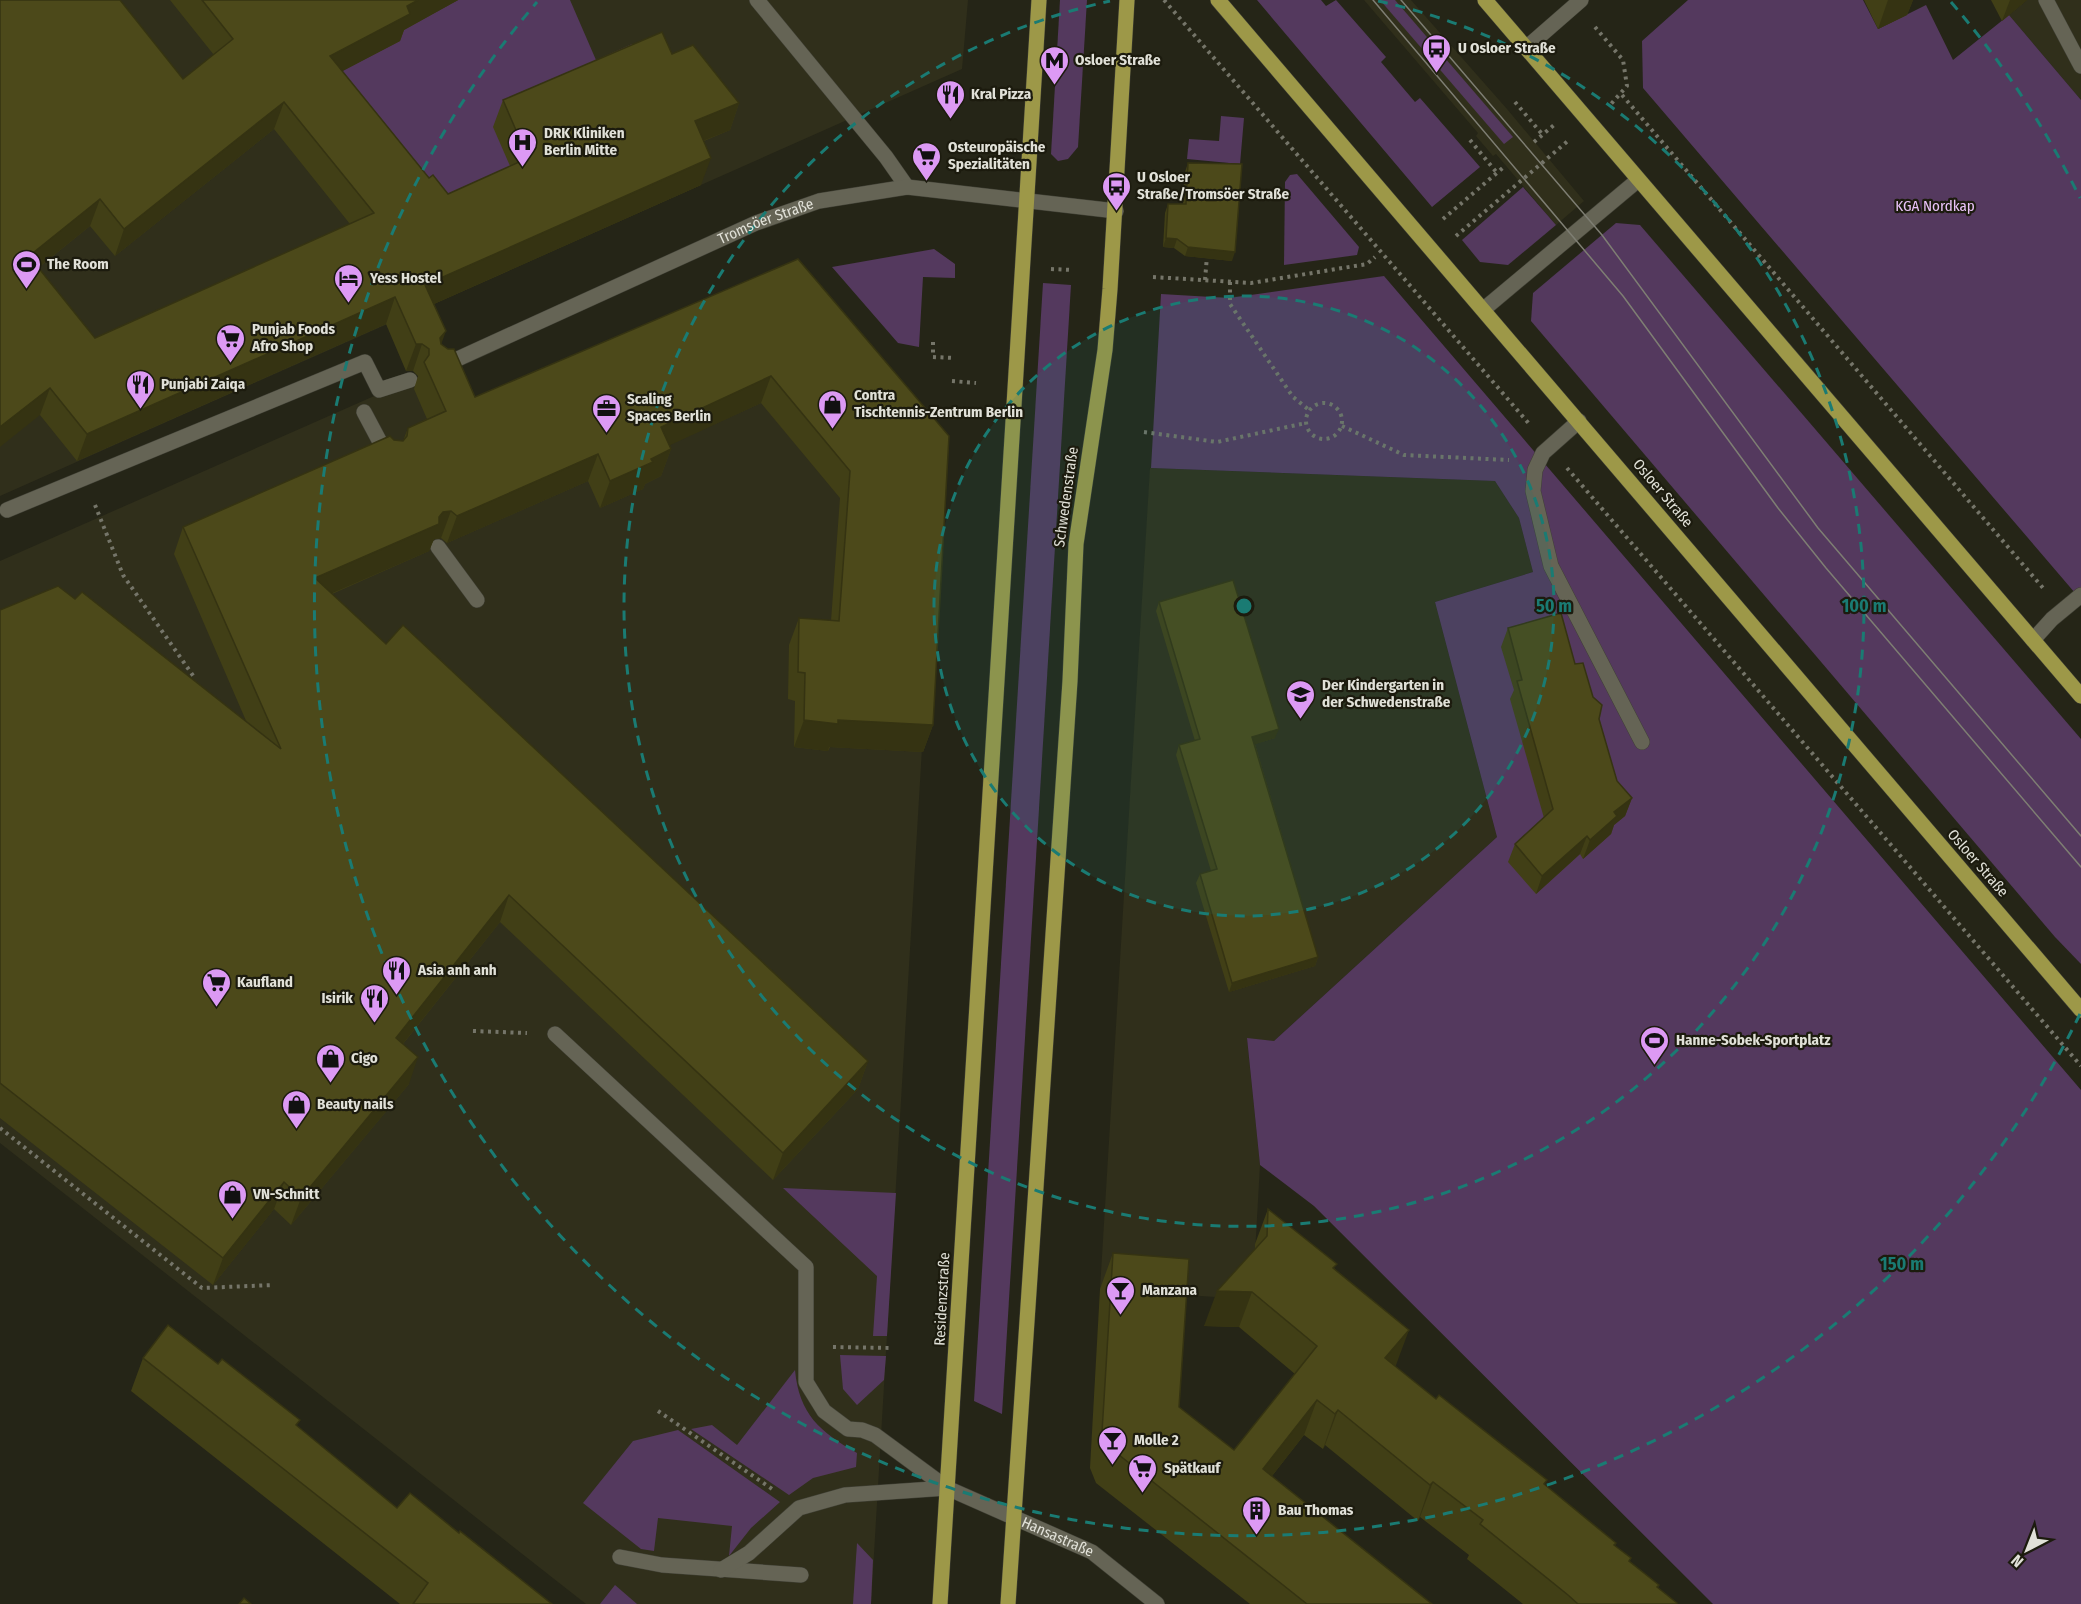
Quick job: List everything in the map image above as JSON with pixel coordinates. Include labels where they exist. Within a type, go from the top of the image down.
[{"type":"main road","points":[[1027,203],[1039,0]]},
{"type":"main road","name":"Schwedenstraße","points":[[1013,1517],[1070,681],[1076,544],[1105,350],[1116,211],[1126,0]]},
{"type":"main road","name":"Osloer Straße","points":[[1218,0],[2081,1010]]},
{"type":"main road","points":[[1485,0],[2081,696]]},
{"type":"main road","name":"Residenzstraße","points":[[940,1604],[1027,203]]},
{"type":"main road","points":[[1008,1604],[1013,1517]]},
{"type":"street","points":[[757,0],[886,157],[907,187]]},
{"type":"street","points":[[1526,48],[1581,0]]},
{"type":"street","points":[[2046,0],[2081,66]]},
{"type":"street","points":[[1484,309],[1638,180]]},
{"type":"street","name":"Tromsöer Straße","points":[[440,367],[756,223],[819,201],[907,187],[1027,203],[1116,211]]},
{"type":"street","points":[[2,508],[85,479],[365,362],[379,390],[410,380]]},
{"type":"street","points":[[364,412],[389,459]]},
{"type":"street","points":[[1579,421],[1543,453],[1535,470],[1533,491],[1551,566],[1642,742]]},
{"type":"street","points":[[438,547],[477,600]]},
{"type":"street","points":[[2033,640],[2062,609],[2081,595]]},
{"type":"street","name":"Hansastraße","points":[[555,1034],[806,1267],[806,1382],[824,1411],[848,1430],[862,1430],[875,1435],[947,1488],[1092,1552],[1157,1604]]},
{"type":"street","points":[[721,1570],[749,1553],[799,1508],[845,1495],[947,1488]]},
{"type":"street","points":[[620,1557],[662,1565],[801,1575]]},
{"type":"path","points":[[1164,0],[2081,1066]]},
{"type":"path","points":[[1591,22],[1623,60],[1628,86],[1611,105]]},
{"type":"path","points":[[1622,95],[2062,609]]},
{"type":"path","points":[[1515,102],[1542,134]]},
{"type":"path","points":[[1534,142],[1554,124]]},
{"type":"path","points":[[1470,140],[1497,173]]},
{"type":"path","points":[[1457,235],[1569,141]]},
{"type":"path","points":[[1443,219],[1506,166]]},
{"type":"path","points":[[1205,280],[1207,256]]},
{"type":"path","points":[[1153,277],[1251,283],[1367,264],[1375,257]]},
{"type":"path","points":[[1044,268],[1072,270]]},
{"type":"path","points":[[1406,280],[1410,276]]},
{"type":"path","points":[[1230,282],[1230,304],[1293,397],[1309,410]]},
{"type":"path","points":[[933,342],[933,357],[954,358]]},
{"type":"path","points":[[952,381],[976,383]]},
{"type":"path","points":[[1330,403],[1339,410],[1342,426],[1335,436],[1323,439],[1311,434],[1306,423],[1309,410],[1318,404],[1330,403]]},
{"type":"path","points":[[1144,432],[1217,442],[1306,423]]},
{"type":"path","points":[[1342,426],[1404,455],[1521,461],[1535,470]]},
{"type":"path","points":[[85,479],[123,575],[194,677]]},
{"type":"path","points":[[473,1031],[555,1034]]},
{"type":"path","points":[[0,1128],[202,1288],[274,1285]]},
{"type":"path","points":[[806,1346],[893,1348]]},
{"type":"path","points":[[658,1411],[776,1492]]},
{"type":"shaded area","points":[[0,0],[968,0],[962,69],[0,496]]},
{"type":"shaded area","points":[[1364,0],[1411,0],[1584,201],[1556,225],[1496,154],[1493,156],[1476,136],[1478,133]]},
{"type":"shaded area","points":[[2027,0],[2081,0],[2081,100],[2009,15]]},
{"type":"shaded area","points":[[788,286],[939,463],[871,1604],[586,1604],[0,1143],[0,561],[440,367],[465,424]]},
{"type":"shaded area","name":"Der Kindergarten in der Schwedenstraße","points":[[1150,468],[1495,481],[1519,518],[1533,572],[1435,602],[1497,837],[1274,1041],[1247,1039],[1260,1165],[1254,1271],[1230,1298],[1100,1289]]},
{"type":"green space","points":[[458,0],[570,0],[596,60],[632,44],[641,64],[518,185],[450,235],[310,71],[374,54],[399,41],[397,33]]},
{"type":"green space","points":[[1060,0],[1087,0],[1078,147],[1068,159],[1058,161],[1051,154]]},
{"type":"green space","points":[[1257,0],[1321,0],[1326,6],[1336,0],[1386,57],[1381,62],[1415,102],[1420,98],[1480,167],[1432,207]]},
{"type":"green space","points":[[1380,0],[1395,0],[1513,137],[1504,144]]},
{"type":"green space","name":"KGA Nordkap","points":[[1688,0],[1863,0],[1878,29],[1926,5],[1953,60],[2009,15],[2081,100],[2081,600],[1643,88],[1642,41]]},
{"type":"green space","points":[[1221,116],[1244,118],[1240,164],[1187,159],[1189,139],[1219,141]]},
{"type":"green space","points":[[1297,174],[1359,247],[1357,255],[1284,265],[1285,182],[1290,175]]},
{"type":"green space","points":[[1523,187],[1556,225],[1508,265],[1480,262],[1462,240]]},
{"type":"green space","points":[[1616,223],[1640,225],[2081,739],[2081,964],[2055,937],[1531,321],[1533,293]]},
{"type":"green space","points":[[934,249],[955,264],[955,278],[923,277],[919,347],[898,343],[832,267]]},
{"type":"green space","name":"Hanne-Sobek-Sportplatz","points":[[1384,276],[2081,1090],[2081,1604],[1713,1604],[1314,1206],[1260,1165],[1247,1038],[1274,1041],[1497,837],[1435,602],[1533,572],[1519,518],[1495,481],[1151,468],[1161,294],[1229,298]]},
{"type":"green space","points":[[1043,283],[1071,285],[1002,1414],[974,1401]]},
{"type":"green space","points":[[783,1188],[896,1193],[887,1336],[873,1336],[877,1276]]},
{"type":"green space","points":[[840,1355],[886,1356],[884,1380],[857,1405],[843,1389]]},
{"type":"green space","points":[[795,1370],[801,1399],[814,1420],[832,1437],[857,1453],[856,1467],[813,1478],[789,1495],[691,1429],[712,1425],[737,1445]]},
{"type":"green space","points":[[678,1430],[780,1502],[751,1528],[729,1556],[732,1526],[658,1518],[654,1551],[641,1549],[583,1503],[633,1441]]},
{"type":"green space","points":[[857,1543],[873,1560],[871,1604],[853,1604]]},
{"type":"green space","points":[[615,1585],[637,1604],[600,1604]]},
{"type":"building","points":[[0,0],[120,0],[183,79],[233,39],[202,0],[418,0],[407,6],[410,14],[330,56],[429,178],[433,175],[448,194],[528,158],[503,100],[662,32],[672,54],[693,45],[739,103],[695,121],[711,158],[425,285],[446,331],[440,338],[441,344],[448,349],[454,349],[475,397],[798,259],[949,436],[933,725],[838,720],[838,724],[804,720],[805,673],[798,672],[799,618],[839,621],[850,471],[771,376],[661,427],[671,449],[651,459],[653,462],[610,481],[598,454],[457,516],[451,511],[443,512],[439,517],[439,524],[315,578],[386,644],[403,625],[868,1061],[783,1153],[509,895],[396,1038],[418,1057],[301,1198],[284,1182],[223,1258],[0,1083],[0,610],[58,586],[75,599],[82,592],[281,749],[183,527],[390,436],[394,440],[403,441],[407,436],[408,428],[446,411],[424,362],[429,355],[429,349],[422,344],[416,344],[395,297],[87,434],[50,388],[0,427]],"holes":[[[284,102],[374,213],[95,338],[29,256],[100,199],[124,229]]]},
{"type":"building","points":[[1188,163],[1242,164],[1235,252],[1188,247],[1177,239],[1166,238],[1168,204],[1186,204]]},
{"type":"building","points":[[1233,580],[1279,729],[1252,737],[1318,957],[1232,983],[1200,874],[1217,869],[1179,745],[1200,739],[1159,602]]},
{"type":"building","points":[[1561,613],[1575,664],[1583,663],[1593,697],[1602,705],[1599,719],[1617,781],[1632,798],[1614,812],[1617,816],[1590,840],[1587,836],[1542,876],[1515,844],[1553,809],[1517,681],[1522,680],[1508,628]]},
{"type":"building","points":[[1268,1209],[1337,1264],[1333,1268],[1409,1330],[1385,1358],[1436,1399],[1439,1395],[1547,1480],[1544,1484],[1616,1543],[1614,1545],[1631,1558],[1629,1561],[1677,1603],[1578,1604],[1480,1524],[1483,1520],[1433,1482],[1430,1485],[1338,1410],[1335,1414],[1317,1400],[1263,1469],[1432,1604],[1307,1604],[1109,1447],[1102,1432],[1113,1253],[1189,1259],[1179,1407],[1234,1450],[1317,1346],[1252,1292],[1217,1291],[1267,1236]]},
{"type":"building","points":[[168,1325],[218,1364],[222,1359],[300,1420],[296,1425],[397,1508],[410,1493],[552,1604],[413,1604],[428,1583],[143,1358]]},
{"type":"building","points":[[244,1598],[251,1604],[239,1604]]},
{"type":"tram line","points":[[1373,0],[1623,296],[1778,508],[1826,568],[2081,867]]},
{"type":"tram line","points":[[1401,0],[1602,235],[1818,528],[2081,836]]},
{"type":"place","name":"U Osloer Straße","points":[[1437,74]]},
{"type":"place","name":"Osloer Straße","points":[[1054,86]]},
{"type":"place","name":"Kral Pizza","points":[[950,120]]},
{"type":"place","name":"DRK Kliniken Berlin Mitte","points":[[523,168]]},
{"type":"place","name":"Osteuropäische Spezialitäten","points":[[927,182]]},
{"type":"place","name":"U Osloer Straße/Tromsöer Straße","points":[[1116,212]]},
{"type":"place","name":"The Room","points":[[26,290]]},
{"type":"place","name":"Yess Hostel","points":[[349,304]]},
{"type":"place","name":"Punjab Foods Afro Shop","points":[[231,364]]},
{"type":"place","name":"Punjabi Zaiqa","points":[[140,410]]},
{"type":"place","name":"Contra Tischtennis-Zentrum Berlin","points":[[833,430]]},
{"type":"place","name":"Scaling Spaces Berlin","points":[[606,434]]},
{"type":"place","name":"Der Kindergarten in der Schwedenstraße","points":[[1301,720]]},
{"type":"place","name":"Asia anh anh","points":[[397,996]]},
{"type":"place","name":"Kaufland","points":[[216,1008]]},
{"type":"place","name":"Isirik","points":[[374,1024]]},
{"type":"place","name":"Hanne-Sobek-Sportplatz","points":[[1655,1066]]},
{"type":"place","name":"Cigo","points":[[330,1084]]},
{"type":"place","name":"Beauty nails","points":[[296,1130]]},
{"type":"place","name":"VN-Schnitt","points":[[232,1220]]},
{"type":"place","name":"Manzana","points":[[1121,1316]]},
{"type":"place","name":"Molle 2","points":[[1113,1466]]},
{"type":"place","name":"Spätkauf","points":[[1143,1494]]},
{"type":"place","name":"Bau Thomas","points":[[1257,1536]]}]
